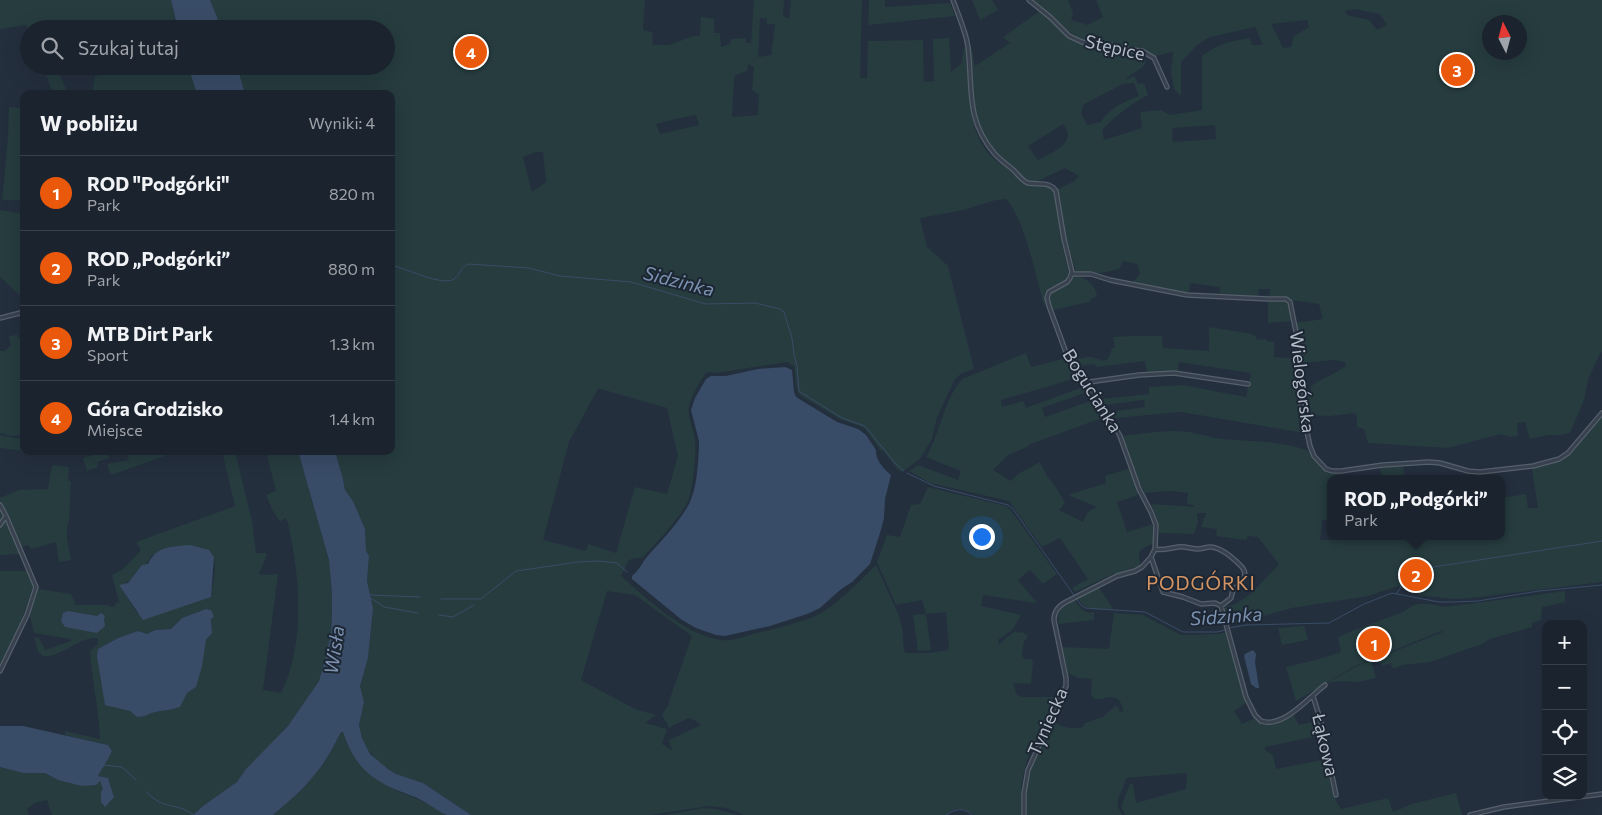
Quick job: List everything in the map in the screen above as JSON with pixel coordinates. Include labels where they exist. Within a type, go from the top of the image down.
[{"type":"street","points":[[953,0],[968,46],[973,115],[978,129],[984,141],[998,158],[1011,167],[1024,182],[1048,185],[1055,188],[1072,274]]},
{"type":"street","name":"Stępice","points":[[1028,0],[1050,17],[1069,36],[1082,42],[1142,51],[1154,58],[1167,86]]},
{"type":"street","name":"Bogucianka","points":[[1072,274],[1067,282],[1049,292],[1048,301],[1068,358],[1107,413],[1122,441],[1139,489],[1154,519],[1156,539]]},
{"type":"street","name":"Wielogórska","points":[[1072,274],[1090,274],[1110,280],[1187,295],[1288,300],[1297,336],[1301,404],[1310,446],[1314,456],[1323,466],[1332,471],[1429,462],[1480,472],[1533,466],[1559,459],[1568,453],[1602,413]]},
{"type":"street","points":[[0,318],[20,313]]},
{"type":"street","points":[[1086,384],[1089,382],[1174,373],[1248,384]]},
{"type":"street","points":[[0,505],[36,587],[27,614],[0,671]]},
{"type":"street","points":[[0,526],[6,516]]},
{"type":"street","name":"Tyniecka","points":[[1024,815],[1024,792],[1028,770],[1066,686],[1054,614],[1059,606],[1117,576],[1139,570],[1151,557],[1155,549],[1156,539]]},
{"type":"street","points":[[1155,549],[1180,547],[1199,549],[1210,547],[1217,548],[1234,560],[1243,568],[1246,575],[1243,581],[1233,590],[1231,598],[1221,606]]},
{"type":"street","points":[[1151,557],[1160,587],[1164,592],[1201,604],[1215,603],[1221,606],[1246,697],[1255,715],[1261,721],[1272,722],[1286,716],[1313,696],[1324,685]]},
{"type":"street","name":"Łąkowa","points":[[1313,696],[1321,722],[1336,795]]},
{"type":"street","points":[[1470,815],[1504,807],[1602,794]]},
{"type":"green space","points":[[0,0],[171,0],[176,20],[20,20],[20,26],[0,29]]},
{"type":"green space","points":[[210,0],[645,0],[643,30],[652,32],[653,45],[669,45],[693,36],[700,36],[701,17],[714,19],[714,33],[720,33],[721,47],[730,44],[731,39],[746,38],[746,43],[751,43],[754,0],[784,0],[783,16],[789,19],[791,0],[862,0],[860,78],[867,78],[868,41],[923,40],[924,82],[934,81],[933,39],[949,38],[951,72],[961,64],[964,48],[966,47],[970,106],[977,134],[984,147],[995,160],[1012,171],[1025,183],[1032,186],[1049,187],[1055,193],[1062,243],[1069,273],[1066,280],[1050,288],[1045,297],[1045,307],[1019,220],[1006,199],[921,218],[927,247],[948,266],[974,369],[962,373],[955,379],[937,417],[932,439],[920,459],[902,472],[897,469],[866,430],[840,419],[800,395],[797,390],[794,366],[787,362],[717,373],[707,372],[696,388],[689,406],[695,440],[695,453],[693,480],[688,501],[674,523],[642,558],[629,560],[621,576],[665,613],[689,629],[715,639],[725,640],[736,639],[811,618],[846,594],[876,565],[899,616],[904,651],[906,653],[928,653],[948,650],[946,612],[926,614],[922,600],[896,605],[877,562],[887,535],[900,537],[911,505],[920,504],[928,487],[1006,506],[1057,574],[1043,584],[1030,570],[1018,580],[1037,603],[983,595],[981,606],[1021,615],[1012,630],[998,640],[999,644],[1015,631],[1018,633],[1023,632],[1028,637],[1024,641],[1022,655],[1024,659],[1031,659],[1033,662],[1031,684],[1013,683],[1017,695],[1022,697],[1058,697],[1027,760],[1021,785],[1021,815],[974,815],[964,809],[959,809],[953,810],[946,815],[744,815],[727,808],[709,806],[650,815],[471,815],[423,783],[396,774],[379,763],[367,749],[359,725],[364,702],[360,686],[368,658],[373,608],[367,581],[369,556],[366,551],[365,529],[353,501],[345,490],[336,455],[395,455],[395,90],[244,90],[240,75],[395,75],[395,20],[218,20]],"holes":[[[760,18],[767,18],[767,24],[775,24],[771,55],[758,57]],[[748,64],[754,67],[752,90],[759,95],[758,115],[732,117],[734,79],[736,75],[747,71]],[[696,115],[699,125],[660,134],[656,124]],[[536,152],[543,152],[546,182],[532,192],[523,157]],[[598,389],[667,408],[678,456],[667,494],[635,487],[616,553],[588,544],[586,551],[543,540],[569,442]],[[607,591],[635,595],[692,636],[668,704],[670,702],[662,715],[668,728],[689,718],[701,725],[669,740],[672,750],[662,744],[667,729],[645,723],[656,715],[635,709],[581,680]]]},
{"type":"green space","points":[[869,0],[885,0],[885,7],[950,3],[955,16],[868,25]]},
{"type":"green space","points":[[972,0],[992,0],[998,10],[980,20]]},
{"type":"green space","points":[[1030,0],[1068,0],[1073,13],[1071,20],[1088,25],[1103,17],[1096,0],[1602,0],[1602,352],[1588,380],[1584,400],[1570,433],[1530,439],[1525,422],[1517,423],[1518,436],[1509,437],[1501,434],[1448,448],[1368,443],[1364,429],[1357,427],[1357,415],[1354,413],[1330,416],[1305,415],[1302,392],[1311,392],[1311,386],[1346,366],[1345,362],[1334,360],[1301,363],[1299,339],[1295,323],[1323,319],[1319,304],[1287,298],[1269,298],[1270,289],[1259,289],[1258,297],[1220,295],[1220,287],[1190,283],[1189,294],[1131,283],[1140,273],[1137,264],[1123,261],[1120,268],[1109,271],[1093,273],[1076,272],[1066,238],[1058,189],[1073,182],[1079,176],[1065,168],[1038,181],[1025,179],[1015,168],[996,155],[980,130],[973,101],[970,45],[975,66],[1010,43],[1003,37],[1040,11],[1068,37],[1083,43],[1111,45],[1109,43],[1095,43],[1082,40],[1071,34],[1061,24],[1057,24]],"holes":[[[1355,9],[1380,14],[1387,25],[1377,30],[1369,20],[1347,15],[1345,11]],[[1307,20],[1309,27],[1294,36],[1291,47],[1283,48],[1271,24]],[[1255,27],[1263,45],[1252,45],[1250,38],[1243,39],[1219,46],[1202,56],[1202,110],[1170,115],[1161,110],[1140,112],[1142,128],[1104,140],[1102,130],[1124,111],[1148,95],[1144,83],[1138,84],[1134,76],[1126,80],[1145,64],[1145,55],[1150,53],[1155,56],[1173,52],[1171,72],[1174,89],[1181,96],[1181,62],[1198,44],[1210,37]],[[1134,83],[1139,96],[1113,109],[1101,122],[1087,125],[1081,113],[1084,104],[1123,84]],[[1063,124],[1067,131],[1068,137],[1066,142],[1038,160],[1028,146]],[[1215,125],[1216,139],[1173,142],[1172,128]]]},
{"type":"green space","points":[[46,75],[60,75],[66,90],[52,90]]},
{"type":"green space","points":[[191,75],[196,90],[93,90],[95,76]]},
{"type":"green space","points":[[9,107],[20,108],[20,200],[2,200]]},
{"type":"green space","points":[[0,210],[20,213],[20,295],[0,277]]},
{"type":"green space","points":[[1075,276],[1089,282],[1097,296],[1089,302],[1053,310],[1050,299],[1051,294]]},
{"type":"green space","points":[[1268,300],[1284,300],[1288,304],[1292,321],[1268,323]]},
{"type":"green space","points":[[1209,327],[1252,334],[1257,338],[1256,340],[1266,339],[1266,341],[1274,342],[1274,357],[1298,359],[1299,403],[1304,433],[1181,412],[1115,418],[1111,412],[1145,407],[1144,400],[1105,405],[1101,399],[1149,394],[1149,387],[1183,385],[1246,397],[1251,373],[1179,362],[1178,371],[1147,373],[1145,361],[1096,367],[1095,364],[1085,365],[1077,368],[1072,360],[1089,357],[1106,360],[1112,348],[1115,347],[1113,337],[1162,336],[1163,348],[1209,351]]},
{"type":"green space","points":[[18,335],[18,338],[20,338],[20,435],[11,436],[0,433],[0,351],[5,351],[11,345],[9,336]]},
{"type":"green space","points":[[1026,353],[1031,367],[1066,358],[1077,378],[1001,400],[1002,407],[1023,401],[1026,408],[1083,387],[1087,392],[1042,408],[1045,417],[1093,400],[1102,418],[1028,445],[1008,455],[993,470],[1011,481],[1018,474],[1040,462],[1065,503],[1059,510],[1083,522],[1088,512],[1097,507],[1068,495],[1106,483],[1105,476],[1131,468],[1138,495],[1117,502],[1127,532],[1153,524],[1153,544],[1140,551],[1141,565],[1115,573],[1075,592],[1072,588],[1088,579],[1060,538],[1042,547],[1009,501],[930,483],[909,471],[918,465],[958,480],[961,471],[926,457],[950,397],[962,379]]},
{"type":"green space","points":[[1602,416],[1602,582],[1455,599],[1418,595],[1416,591],[1406,590],[1398,586],[1368,596],[1292,608],[1229,625],[1225,608],[1252,593],[1279,564],[1258,537],[1248,536],[1246,540],[1216,536],[1217,529],[1201,527],[1206,513],[1197,513],[1198,522],[1194,534],[1159,533],[1157,518],[1151,504],[1194,507],[1194,505],[1187,504],[1188,493],[1169,491],[1145,493],[1122,436],[1180,431],[1218,438],[1277,443],[1311,451],[1322,467],[1329,471],[1339,472],[1340,475],[1327,475],[1327,520],[1322,520],[1320,540],[1505,540],[1505,498],[1526,494],[1528,508],[1538,508],[1532,468],[1570,454]]},
{"type":"green space","points":[[0,435],[20,438],[20,450],[0,448]]},
{"type":"green space","points":[[109,455],[109,458],[97,462],[98,467],[87,471],[83,458]]},
{"type":"green space","points":[[128,455],[168,455],[111,475],[107,464],[129,460]]},
{"type":"green space","points":[[223,455],[236,455],[252,521],[256,553],[266,553],[267,555],[259,574],[278,574],[263,690],[281,693],[289,674],[294,653],[298,608],[297,585],[292,540],[287,520],[285,518],[280,522],[266,495],[276,491],[267,455],[299,455],[329,560],[332,594],[331,634],[319,681],[288,726],[247,769],[238,782],[193,815],[52,815],[47,800],[35,803],[27,809],[29,815],[0,815],[0,767],[23,773],[45,773],[58,780],[100,781],[103,789],[114,797],[108,778],[98,776],[112,751],[108,745],[65,735],[65,731],[100,739],[90,651],[98,644],[97,638],[82,641],[50,656],[41,655],[37,649],[34,637],[39,638],[45,650],[71,641],[71,639],[34,633],[29,612],[38,589],[71,594],[76,605],[115,606],[119,602],[112,575],[123,569],[141,550],[136,542],[235,506]],"holes":[[[152,555],[214,557],[215,569],[211,597],[137,613],[120,586],[139,574]],[[206,609],[211,610],[212,633],[206,640],[180,707],[137,717],[130,711],[121,708],[98,649],[118,638],[138,631],[147,635],[155,630],[171,629],[182,618]]]},
{"type":"green space","points":[[52,465],[69,467],[68,481],[71,481],[67,535],[71,560],[59,562],[56,542],[31,549],[28,545],[22,547],[0,501],[0,498],[19,490],[48,489]]},
{"type":"green space","points":[[1380,466],[1403,466],[1404,475],[1381,475]]},
{"type":"green space","points":[[0,508],[4,513],[21,554],[0,555]]},
{"type":"green space","points":[[0,571],[28,571],[34,587],[0,669]]},
{"type":"green space","points":[[1099,588],[1112,609],[1088,608],[1078,598]]},
{"type":"green space","points":[[1565,591],[1565,602],[1542,607],[1541,620],[1532,623],[1532,627],[1490,639],[1482,644],[1430,662],[1402,665],[1393,669],[1391,663],[1382,666],[1378,658],[1443,632],[1441,631],[1353,667],[1296,701],[1286,667],[1341,652],[1338,637],[1401,613],[1414,605],[1426,604],[1445,607]]},
{"type":"green space","points":[[1075,600],[1083,610],[1094,612],[1094,620],[1059,624],[1060,612]]},
{"type":"green space","points":[[1114,613],[1143,615],[1181,635],[1227,632],[1246,703],[1234,711],[1242,724],[1255,718],[1264,724],[1268,724],[1293,714],[1299,725],[1320,720],[1322,735],[1265,747],[1265,750],[1273,755],[1276,769],[1327,759],[1336,801],[1341,809],[1388,798],[1393,812],[1412,804],[1456,793],[1462,815],[1125,815],[1121,807],[1130,784],[1133,784],[1136,803],[1186,789],[1187,773],[1126,778],[1118,801],[1119,810],[1123,815],[1027,815],[1026,795],[1032,765],[1052,721],[1067,727],[1079,728],[1083,727],[1085,723],[1103,717],[1115,706],[1119,708],[1119,711],[1123,712],[1121,704],[1116,698],[1093,698],[1091,693],[1092,679],[1078,678],[1068,673],[1062,647],[1109,649]]},
{"type":"green space","points":[[926,614],[931,650],[918,651],[913,615]]},
{"type":"green space","points":[[1304,626],[1308,640],[1282,645],[1278,628]]},
{"type":"green space","points":[[1371,660],[1376,678],[1358,682],[1340,681],[1327,683],[1353,668]]},
{"type":"green space","points":[[341,732],[343,732],[357,761],[372,775],[390,787],[429,804],[445,815],[273,815],[311,779],[320,768]]},
{"type":"green space","points":[[703,808],[717,809],[738,815],[664,815]]},
{"type":"water","points":[[171,0],[210,0],[218,20],[176,20]]},
{"type":"water","points":[[191,75],[240,75],[244,90],[196,90]]},
{"type":"water","points":[[785,367],[792,370],[796,397],[837,422],[858,429],[866,435],[876,450],[883,468],[891,475],[885,499],[884,518],[870,564],[852,582],[820,608],[770,626],[725,636],[716,635],[696,628],[682,620],[632,579],[632,576],[675,525],[692,498],[697,476],[699,441],[691,410],[695,398],[706,379],[711,376],[726,376],[758,369]]},
{"type":"water","name":"Wisła","points":[[299,455],[336,455],[345,490],[353,501],[365,529],[366,551],[369,556],[367,581],[373,608],[368,658],[360,686],[364,702],[359,725],[362,738],[370,754],[388,769],[396,774],[423,783],[471,815],[447,815],[379,781],[357,761],[343,732],[341,732],[320,768],[311,779],[273,815],[193,815],[237,782],[246,769],[288,726],[319,681],[331,634],[332,594],[329,560]]},
{"type":"water","points":[[190,545],[209,550],[214,557],[211,597],[143,620],[119,585],[128,583],[142,565],[148,564],[160,550]]},
{"type":"water","points":[[206,609],[211,610],[214,617],[211,619],[212,633],[206,640],[196,687],[187,693],[180,707],[137,717],[130,711],[105,705],[97,656],[98,649],[118,638],[138,631],[147,634],[155,630],[171,629],[182,618]]},
{"type":"water","points":[[68,611],[97,616],[101,613],[105,616],[105,626],[97,633],[65,627],[61,621],[63,613]]},
{"type":"water","points":[[1253,650],[1256,654],[1255,662],[1259,688],[1251,684],[1244,656]]},
{"type":"water","points":[[0,726],[23,726],[108,745],[112,751],[98,776],[108,778],[114,797],[105,807],[101,802],[101,792],[103,789],[100,781],[96,785],[82,786],[58,780],[45,773],[23,773],[0,767]]},
{"type":"waterway","name":"Sidzinka","points":[[395,266],[446,281],[455,279],[463,267],[468,264],[529,268],[560,276],[631,282],[706,304],[755,303],[780,309],[784,312],[792,338],[799,391],[842,418],[865,426],[894,462],[904,471]]},
{"type":"waterway","name":"Sidzinka","points":[[907,473],[934,486],[1008,505],[1013,509],[1085,608],[1145,612],[1183,632],[1217,632],[1226,630]]},
{"type":"waterway","points":[[1397,593],[1414,570],[1602,541]]},
{"type":"waterway","points":[[441,599],[481,599],[516,571],[578,562],[599,561],[617,563],[627,572]]},
{"type":"waterway","name":"Sidzinka","points":[[1229,628],[1246,625],[1329,623],[1364,604],[1392,593],[1439,602],[1453,602],[1478,601],[1539,591],[1602,585]]},
{"type":"waterway","points":[[370,595],[420,597]]},
{"type":"waterway","points":[[371,598],[384,607],[418,613]]},
{"type":"waterway","points":[[439,615],[453,617],[474,605]]},
{"type":"waterway","points":[[104,765],[122,767],[136,780]]},
{"type":"waterway","points":[[147,792],[159,802],[188,811],[193,815]]},
{"type":"waterway","points":[[946,815],[959,810],[969,812],[972,815]]},
{"type":"place","name":"Góra Grodzisko","points":[[471,52]]},
{"type":"place","name":"MTB Dirt Park","points":[[1457,70]]},
{"type":"place","name":"ROD „Podgórki”","points":[[1416,575]]},
{"type":"place","name":"ROD \"Podgórki\"","points":[[1374,644]]},
{"type":"district","name":"PODGÓRKI","points":[[1201,583]]}]
